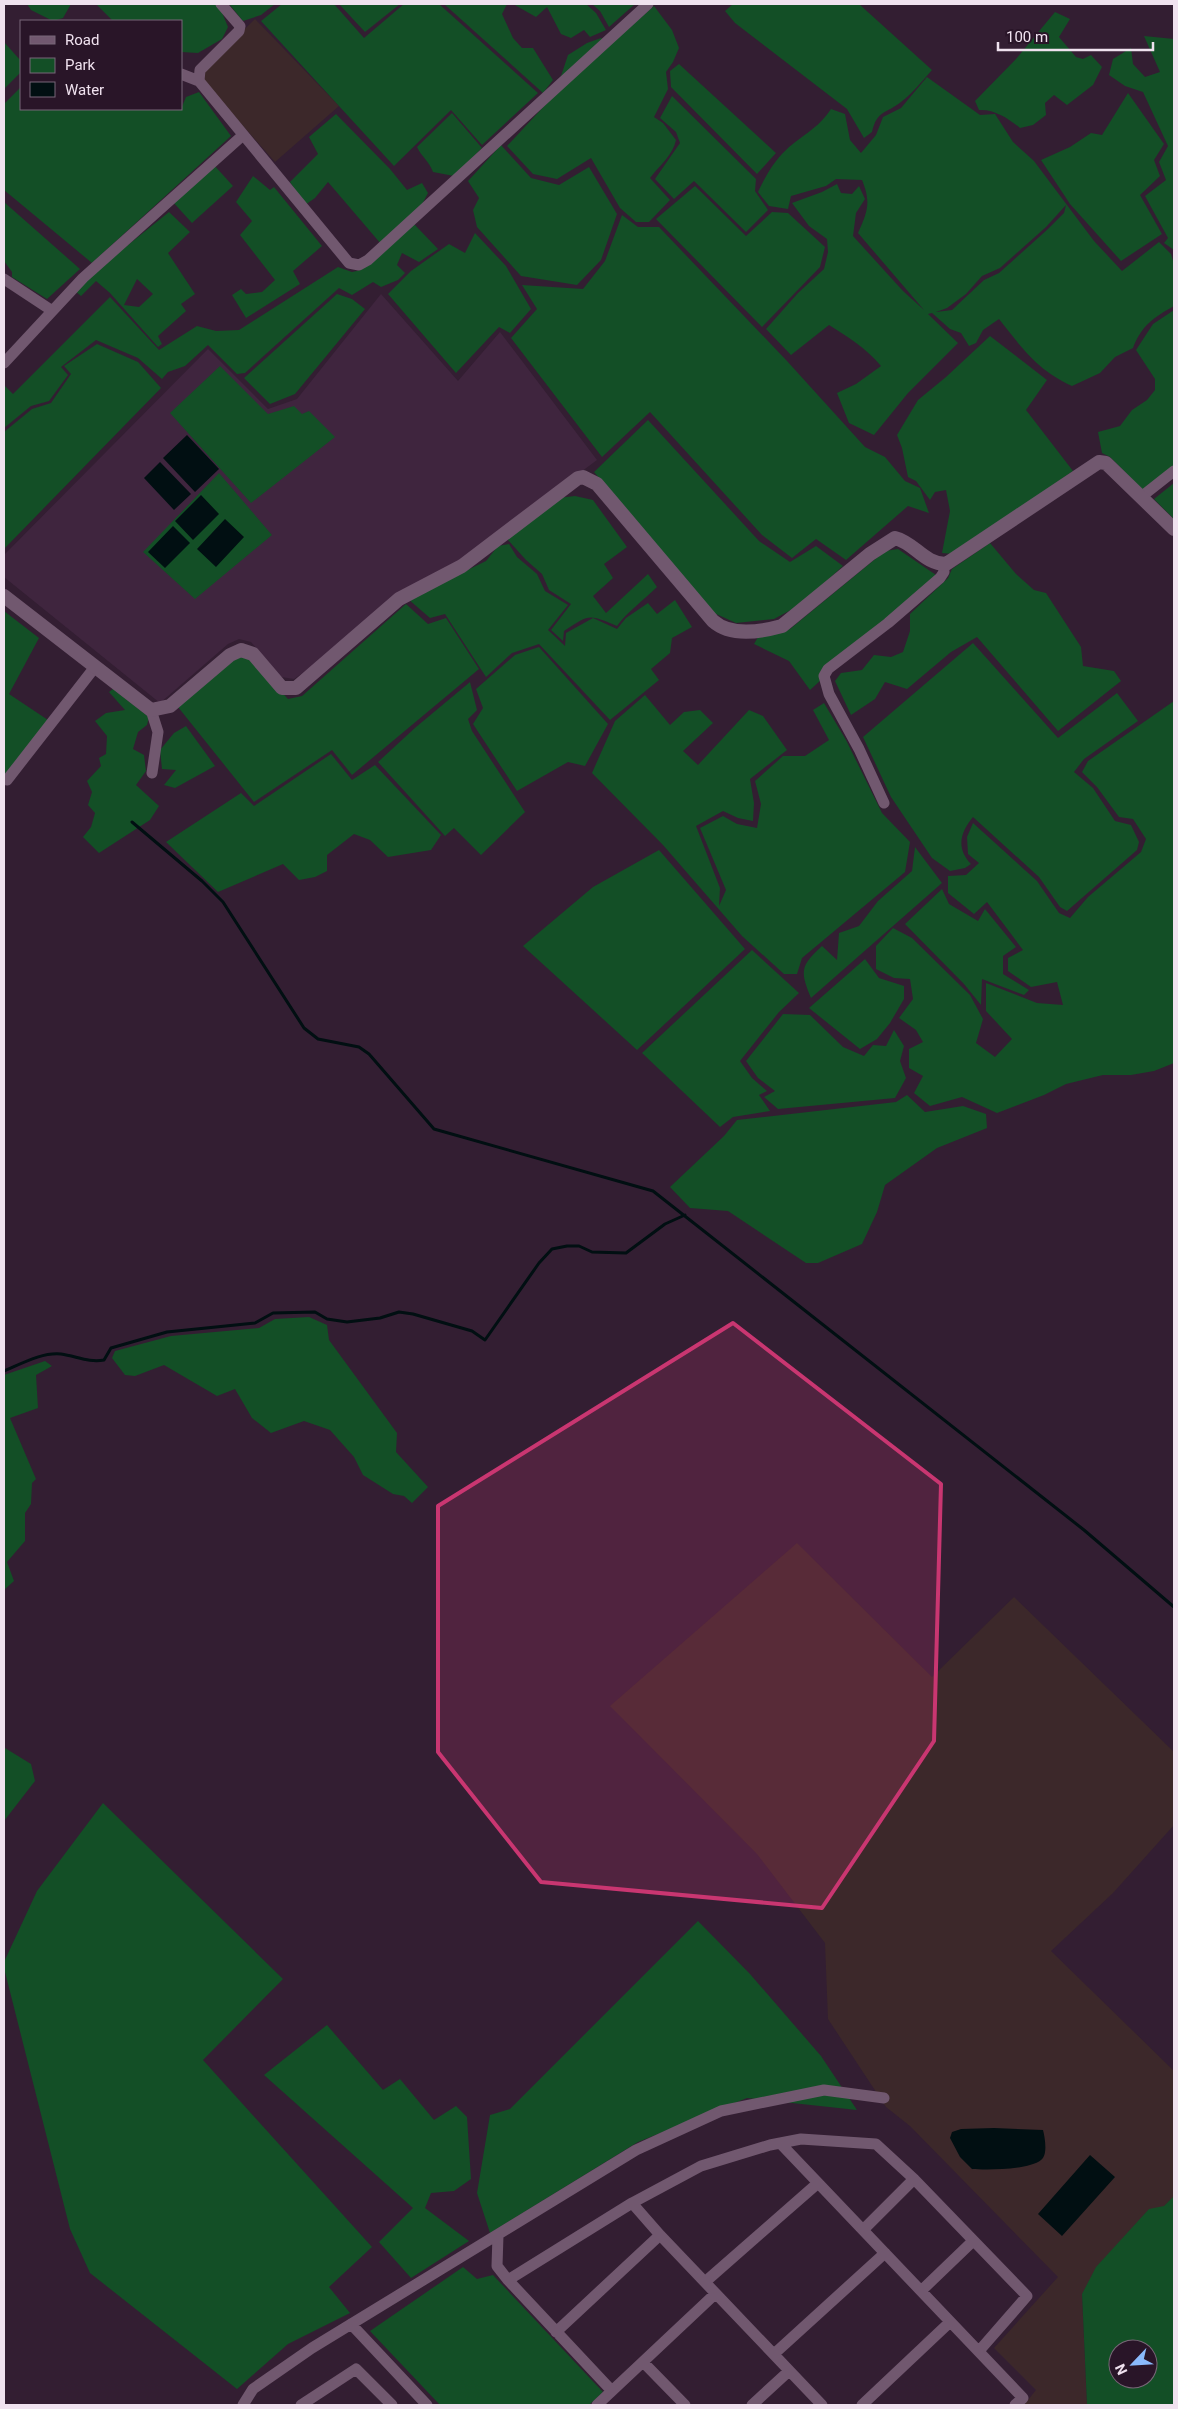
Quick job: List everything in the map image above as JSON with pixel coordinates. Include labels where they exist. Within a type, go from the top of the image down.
[{"type":"street","points":[[199,81],[200,70],[239,32],[240,26],[222,4]]},
{"type":"street","points":[[182,74],[199,81],[242,136],[349,263],[359,265],[368,260],[648,4]]},
{"type":"street","points":[[4,362],[51,310],[97,266],[242,136]]},
{"type":"street","points":[[4,279],[51,310]]},
{"type":"street","points":[[151,710],[170,706],[230,655],[242,650],[253,654],[282,688],[296,688],[400,599],[468,562],[578,478],[583,478],[597,484],[713,621],[719,627],[731,631],[769,630],[782,626],[892,539],[902,540],[930,562],[943,564],[954,560],[1099,462],[1106,463],[1174,529]]},
{"type":"street","points":[[1141,497],[1174,471]]},
{"type":"street","points":[[884,803],[859,750],[829,694],[824,676],[828,669],[888,623],[940,578],[944,572],[943,564]]},
{"type":"street","points":[[4,596],[151,710],[158,732],[152,773]]},
{"type":"street","points":[[7,780],[95,667]]},
{"type":"street","points":[[243,2405],[253,2389],[312,2348],[636,2150],[720,2111],[824,2090],[884,2098]]},
{"type":"street","points":[[508,2280],[632,2203],[702,2166],[780,2143],[801,2139],[876,2144],[914,2179],[1027,2296],[979,2351]]},
{"type":"street","points":[[780,2143],[1023,2398],[1015,2405]]},
{"type":"street","points":[[863,2230],[914,2179]]},
{"type":"street","points":[[705,2282],[818,2182]]},
{"type":"street","points":[[632,2203],[715,2294],[822,2405]]},
{"type":"street","points":[[498,2235],[497,2266],[612,2391]]},
{"type":"street","points":[[556,2332],[660,2235]]},
{"type":"street","points":[[922,2291],[973,2241]]},
{"type":"street","points":[[774,2354],[885,2253]]},
{"type":"street","points":[[597,2405],[715,2294]]},
{"type":"street","points":[[862,2405],[950,2322]]},
{"type":"street","points":[[351,2324],[427,2405]]},
{"type":"street","points":[[643,2362],[685,2405]]},
{"type":"street","points":[[301,2405],[356,2369],[392,2405]]},
{"type":"street","points":[[752,2405],[789,2371]]},
{"type":"highlighted area","points":[[733,1323],[941,1484],[934,1741],[822,1908],[541,1882],[438,1752],[438,1506]]},
{"type":"shaded area","points":[[255,19],[339,106],[275,162],[198,75]]},
{"type":"shaded area","points":[[381,294],[458,381],[500,332],[597,460],[471,554],[294,679],[281,677],[251,642],[239,639],[228,644],[160,703],[4,577],[4,555],[208,349],[268,409],[297,399]]},
{"type":"shaded area","points":[[797,1543],[932,1677],[1014,1597],[1174,1752],[1174,1825],[1113,1893],[1051,1951],[1174,2071],[1174,2196],[1082,2294],[1087,2405],[1024,2405],[1036,2390],[994,2348],[1058,2277],[910,2126],[886,2107],[828,2019],[825,1943],[757,1854],[610,1706]]},
{"type":"green space","points":[[27,4],[71,4],[63,18],[56,20],[51,20],[31,10]]},
{"type":"green space","points":[[96,4],[215,4],[221,10],[228,27],[222,39],[198,53],[182,52],[182,20],[112,20]]},
{"type":"green space","points":[[229,4],[275,4],[261,15],[243,21]]},
{"type":"green space","points":[[282,4],[334,4],[364,38],[404,4],[439,4],[538,93],[482,145],[451,110],[394,166],[261,21]]},
{"type":"green space","points":[[339,4],[400,4],[365,32]]},
{"type":"green space","points":[[444,4],[507,4],[502,14],[513,38],[522,48],[533,48],[553,80],[543,93]]},
{"type":"green space","points":[[513,4],[586,4],[596,13],[606,30],[590,37],[584,30],[571,38],[561,34],[547,7],[536,17]]},
{"type":"green space","points":[[592,4],[635,4],[609,27],[600,11]]},
{"type":"green space","points":[[733,4],[859,4],[932,70],[896,106],[879,116],[872,132],[864,138],[847,109],[735,23],[725,11]]},
{"type":"green space","points":[[654,6],[672,30],[679,48],[666,72],[668,89],[654,117],[663,123],[676,140],[669,155],[650,178],[670,200],[649,222],[636,222],[620,208],[591,158],[557,179],[533,174],[507,146],[548,102],[551,88],[561,76],[568,55],[587,43],[601,38],[613,42]]},
{"type":"green space","points":[[1055,12],[1070,19],[1059,37],[1076,57],[1083,59],[1091,55],[1102,67],[1093,85],[1067,105],[1054,95],[1045,103],[1046,115],[1033,125],[1020,128],[1001,115],[979,110],[975,101],[1016,59]]},
{"type":"green space","points":[[1144,36],[1174,39],[1174,250],[1164,243],[1168,238],[1145,196],[1166,180],[1159,162],[1168,146],[1143,92],[1125,86],[1109,75],[1113,59],[1131,48],[1133,64],[1145,77],[1160,72]]},
{"type":"green space","points":[[4,42],[20,60],[20,73],[4,89]]},
{"type":"green space","points":[[679,64],[776,153],[757,174],[671,87],[670,71]]},
{"type":"green space","points":[[927,77],[980,115],[995,114],[1013,142],[1034,161],[1094,241],[1122,271],[1159,242],[1171,254],[1174,264],[1174,306],[1160,314],[1144,328],[1133,348],[1115,357],[1100,373],[1072,386],[1039,365],[1023,349],[999,319],[983,330],[976,343],[969,346],[961,333],[950,329],[932,313],[928,314],[958,343],[908,393],[874,435],[849,423],[837,393],[856,384],[881,366],[863,348],[829,325],[791,355],[766,329],[798,293],[824,269],[828,252],[827,239],[809,226],[792,203],[822,192],[837,184],[841,193],[852,194],[859,186],[865,199],[856,213],[853,236],[903,291],[924,310],[858,233],[867,206],[867,194],[862,180],[836,179],[826,186],[791,196],[788,209],[769,206],[758,192],[770,170],[782,154],[792,144],[816,127],[831,109],[845,114],[850,140],[861,153],[876,135],[883,117],[901,108]],"holes":[[[1066,205],[1064,213],[999,273],[984,280],[952,310],[936,312],[947,308],[966,294],[982,276],[1000,268],[1046,227]]]},
{"type":"green space","points":[[20,88],[20,110],[182,110],[186,97],[199,92],[231,136],[92,263],[4,190],[4,104]]},
{"type":"green space","points":[[1128,93],[1164,144],[1154,160],[1160,176],[1140,195],[1162,234],[1121,261],[1070,204],[1041,160],[1070,147],[1091,133],[1102,135]]},
{"type":"green space","points":[[672,96],[756,179],[755,191],[768,210],[746,232],[694,181],[674,199],[655,179],[680,143],[676,132],[660,118]]},
{"type":"green space","points":[[452,113],[482,148],[454,176],[433,172],[417,147]]},
{"type":"green space","points":[[336,114],[390,169],[407,190],[422,183],[428,193],[419,210],[381,244],[328,182],[315,198],[305,205],[290,182],[318,154],[309,137]]},
{"type":"green space","points":[[501,145],[531,178],[559,185],[589,167],[617,214],[601,260],[577,285],[521,276],[477,227],[473,210],[479,198],[468,181]]},
{"type":"green space","points":[[213,164],[233,186],[192,223],[172,201]]},
{"type":"green space","points":[[253,176],[270,190],[274,187],[322,246],[293,271],[300,284],[246,318],[232,295],[241,289],[246,294],[262,292],[275,280],[240,235],[252,221],[236,202]]},
{"type":"green space","points":[[695,186],[746,236],[772,212],[788,213],[825,247],[820,267],[762,327],[656,219]]},
{"type":"green space","points":[[4,202],[80,269],[47,299],[12,277],[12,272],[4,261]]},
{"type":"green space","points":[[169,212],[190,232],[168,253],[195,294],[181,304],[186,311],[158,336],[162,344],[158,347],[110,293],[96,281],[81,296],[75,291],[92,274]],"holes":[[[137,279],[153,294],[139,307],[124,305]]]},
{"type":"green space","points":[[622,215],[638,227],[659,227],[787,361],[865,447],[885,457],[905,481],[920,488],[929,513],[908,506],[846,560],[816,539],[792,558],[762,535],[650,412],[602,457],[511,338],[537,309],[522,285],[583,289],[605,261]]},
{"type":"green space","points":[[414,224],[438,249],[419,262],[402,253],[397,265],[405,273],[398,280],[381,287],[373,282],[352,295],[339,288],[245,373],[237,374],[208,345],[185,366],[168,372],[162,379],[138,358],[96,340],[61,367],[68,375],[49,401],[31,406],[4,428],[4,385],[13,394],[110,297],[159,350],[197,326],[216,331],[239,330],[338,267],[352,272],[361,270]]},
{"type":"green space","points":[[475,233],[506,266],[531,309],[510,333],[499,327],[456,373],[388,294],[411,271],[449,244],[465,253]]},
{"type":"green space","points":[[337,294],[352,299],[365,309],[295,394],[270,404],[244,378]]},
{"type":"green space","points":[[1174,310],[1174,466],[1144,491],[1110,457],[1102,453],[1098,432],[1120,426],[1132,410],[1147,400],[1155,390],[1155,379],[1136,350],[1153,324]]},
{"type":"green space","points":[[990,336],[1047,380],[1026,410],[1073,471],[954,554],[942,553],[950,511],[946,490],[935,492],[930,500],[916,481],[908,477],[902,448],[897,435],[918,400]]},
{"type":"green space","points":[[97,344],[138,362],[161,388],[4,549],[4,432],[32,409],[51,403],[71,374],[64,366]]},
{"type":"green space","points":[[220,366],[268,414],[294,406],[302,414],[309,411],[335,437],[251,503],[170,413]]},
{"type":"green space","points":[[648,420],[759,541],[790,562],[816,546],[843,566],[800,605],[774,619],[736,623],[714,613],[594,472]]},
{"type":"green space","points":[[219,473],[272,535],[195,599],[143,552]]},
{"type":"green space","points":[[1174,483],[1174,519],[1154,499]]},
{"type":"green space","points":[[575,496],[593,500],[627,547],[604,564],[613,578],[593,596],[606,613],[648,574],[657,587],[617,626],[600,619],[585,619],[564,631],[563,641],[551,630],[571,604],[549,590],[542,574],[507,539],[558,498]]},
{"type":"green space","points":[[990,543],[1016,574],[1034,590],[1046,593],[1081,647],[1083,666],[1114,671],[1121,681],[1058,731],[977,637],[951,652],[907,689],[885,682],[875,699],[851,715],[835,681],[841,673],[862,670],[874,655],[891,657],[903,652],[910,631],[910,614],[948,578],[952,569]]},
{"type":"green space","points":[[509,544],[517,557],[537,574],[545,591],[568,605],[548,630],[565,646],[566,633],[593,618],[617,629],[626,618],[648,603],[657,614],[675,600],[692,627],[672,638],[670,653],[651,669],[659,680],[610,720],[539,644],[512,653],[486,677],[445,614],[430,618],[408,599],[486,561],[498,546]]},
{"type":"green space","points":[[898,549],[936,575],[810,690],[789,661],[754,644],[758,637],[790,629],[885,551]]},
{"type":"green space","points":[[406,604],[428,624],[446,618],[479,669],[352,775],[332,750],[254,802],[178,707],[240,655],[250,657],[288,699],[302,696]]},
{"type":"green space","points":[[4,611],[39,638],[9,694],[48,720],[4,777]]},
{"type":"green space","points":[[973,643],[1058,738],[1117,693],[1138,721],[1084,759],[1074,772],[1093,788],[1115,821],[1131,825],[1139,842],[1137,850],[1067,911],[1060,907],[1039,877],[973,817],[965,829],[961,840],[963,852],[971,864],[965,868],[950,871],[932,858],[891,797],[863,737]]},
{"type":"green space","points":[[539,647],[608,724],[585,766],[568,762],[517,791],[473,724],[483,708],[476,689],[515,655]]},
{"type":"green space","points":[[470,682],[477,710],[468,719],[472,731],[525,812],[481,855],[454,828],[445,836],[378,762]]},
{"type":"green space","points":[[113,689],[149,717],[147,725],[138,732],[133,749],[144,755],[146,771],[136,785],[159,806],[150,820],[99,853],[83,837],[91,827],[95,813],[88,805],[92,792],[87,781],[101,766],[99,758],[106,754],[107,736],[95,721],[106,713],[125,710],[109,692]]},
{"type":"green space","points":[[645,695],[670,725],[684,712],[700,710],[713,723],[683,751],[698,765],[749,710],[763,716],[787,750],[750,779],[754,803],[753,821],[738,818],[723,811],[696,826],[720,888],[719,906],[726,890],[700,828],[723,816],[737,824],[757,828],[761,804],[755,781],[783,756],[805,756],[829,740],[813,710],[824,703],[846,740],[882,813],[910,842],[905,872],[802,958],[797,974],[784,974],[742,936],[663,845],[592,773],[615,721]]},
{"type":"green space","points":[[1174,701],[1174,1063],[1154,1071],[1131,1075],[1103,1075],[1066,1084],[1044,1095],[997,1113],[962,1097],[930,1106],[914,1093],[923,1076],[909,1068],[909,1049],[923,1042],[916,1030],[899,1018],[913,999],[910,979],[894,978],[876,969],[876,946],[893,928],[912,938],[970,995],[983,1019],[976,1043],[995,1057],[1012,1039],[986,1011],[986,983],[1037,1003],[1063,1005],[1057,982],[1031,987],[1008,971],[1008,958],[1023,950],[987,902],[974,914],[948,893],[948,876],[966,875],[979,863],[968,854],[967,837],[973,823],[1037,881],[1059,913],[1070,918],[1088,897],[1141,852],[1146,839],[1133,819],[1119,817],[1097,787],[1082,772],[1088,761]]},
{"type":"green space","points":[[186,726],[215,766],[175,788],[164,785],[176,770],[162,769],[160,750],[174,733]]},
{"type":"green space","points":[[331,754],[352,780],[375,765],[441,835],[431,850],[388,857],[370,840],[354,834],[327,855],[327,871],[315,877],[299,880],[283,864],[218,892],[166,842],[241,793],[254,806]]},
{"type":"green space","points":[[915,847],[942,883],[811,998],[804,975],[804,969],[809,959],[822,946],[837,960],[839,933],[859,926],[878,901],[912,871]]},
{"type":"green space","points":[[659,850],[745,949],[637,1050],[523,946],[593,887]]},
{"type":"green space","points":[[942,889],[949,904],[978,921],[985,909],[1016,947],[1003,956],[1003,974],[1029,990],[1024,995],[982,979],[981,1005],[964,984],[905,924]]},
{"type":"green space","points":[[752,950],[799,993],[779,1012],[740,1061],[752,1078],[767,1091],[759,1095],[770,1111],[733,1117],[720,1127],[642,1053]]},
{"type":"green space","points":[[865,959],[879,978],[904,986],[904,999],[890,1023],[877,1039],[860,1049],[809,1008]]},
{"type":"green space","points":[[783,1014],[810,1015],[843,1047],[864,1056],[873,1045],[886,1046],[894,1030],[904,1046],[900,1061],[906,1078],[895,1098],[778,1109],[764,1097],[775,1091],[758,1078],[746,1061]]},
{"type":"green space","points":[[907,1095],[925,1112],[963,1106],[986,1114],[987,1128],[937,1148],[885,1185],[877,1212],[862,1244],[818,1263],[806,1263],[728,1211],[690,1208],[670,1187],[724,1136],[737,1120],[896,1102]]},
{"type":"green space","points":[[309,1317],[327,1325],[329,1340],[397,1433],[396,1452],[428,1487],[412,1503],[404,1496],[393,1494],[363,1475],[354,1457],[330,1430],[304,1421],[271,1433],[252,1418],[235,1389],[217,1396],[164,1365],[135,1376],[125,1375],[112,1358],[115,1351],[171,1336],[259,1328],[275,1319]]},
{"type":"green space","points":[[45,1361],[52,1366],[36,1375],[38,1408],[10,1418],[36,1479],[32,1483],[31,1504],[25,1513],[25,1541],[7,1562],[14,1581],[4,1590],[4,1375]]},
{"type":"green space","points":[[4,1740],[5,1748],[31,1764],[35,1781],[4,1821]]},
{"type":"green space","points":[[103,1803],[283,1979],[203,2060],[372,2247],[329,2287],[350,2313],[288,2344],[237,2389],[90,2273],[70,2229],[4,1968],[4,1962],[37,1891]]},
{"type":"green space","points":[[698,1921],[750,1974],[821,2056],[857,2110],[747,2098],[638,2142],[490,2233],[477,2193],[490,2115],[510,2109]]},
{"type":"green space","points":[[327,2025],[383,2090],[400,2079],[434,2120],[456,2106],[467,2117],[471,2179],[454,2191],[431,2193],[425,2208],[469,2241],[411,2278],[379,2242],[413,2208],[264,2075]]},
{"type":"green space","points":[[1174,2196],[1174,2405],[1087,2405],[1082,2294],[1096,2267],[1149,2209],[1164,2206]]},
{"type":"green space","points":[[463,2267],[477,2279],[493,2275],[603,2392],[589,2405],[440,2405],[370,2331]]},
{"type":"water","points":[[187,435],[219,469],[195,492],[163,458]]},
{"type":"water","points":[[160,462],[191,494],[174,510],[144,478]]},
{"type":"water","points":[[201,495],[219,514],[193,540],[175,521]]},
{"type":"water","points":[[225,519],[244,537],[216,567],[197,549]]},
{"type":"water","points":[[173,526],[190,543],[165,568],[148,552]]},
{"type":"water","points":[[961,2129],[1043,2130],[1045,2154],[1043,2158],[1035,2163],[1018,2168],[972,2169],[960,2157],[950,2138],[952,2132]]},
{"type":"water","points":[[1090,2155],[1115,2177],[1062,2236],[1038,2214]]},
{"type":"waterway","points":[[132,822],[202,881],[223,902],[304,1028],[318,1039],[359,1047],[369,1054],[434,1129],[653,1191],[1084,1530],[1174,1607]]},
{"type":"waterway","points":[[4,1371],[32,1359],[54,1354],[93,1361],[104,1360],[111,1348],[167,1332],[255,1323],[273,1313],[315,1312],[327,1319],[347,1322],[380,1318],[399,1312],[413,1314],[472,1331],[485,1340],[539,1263],[552,1249],[579,1246],[592,1252],[626,1253],[665,1224],[685,1215]]}]
